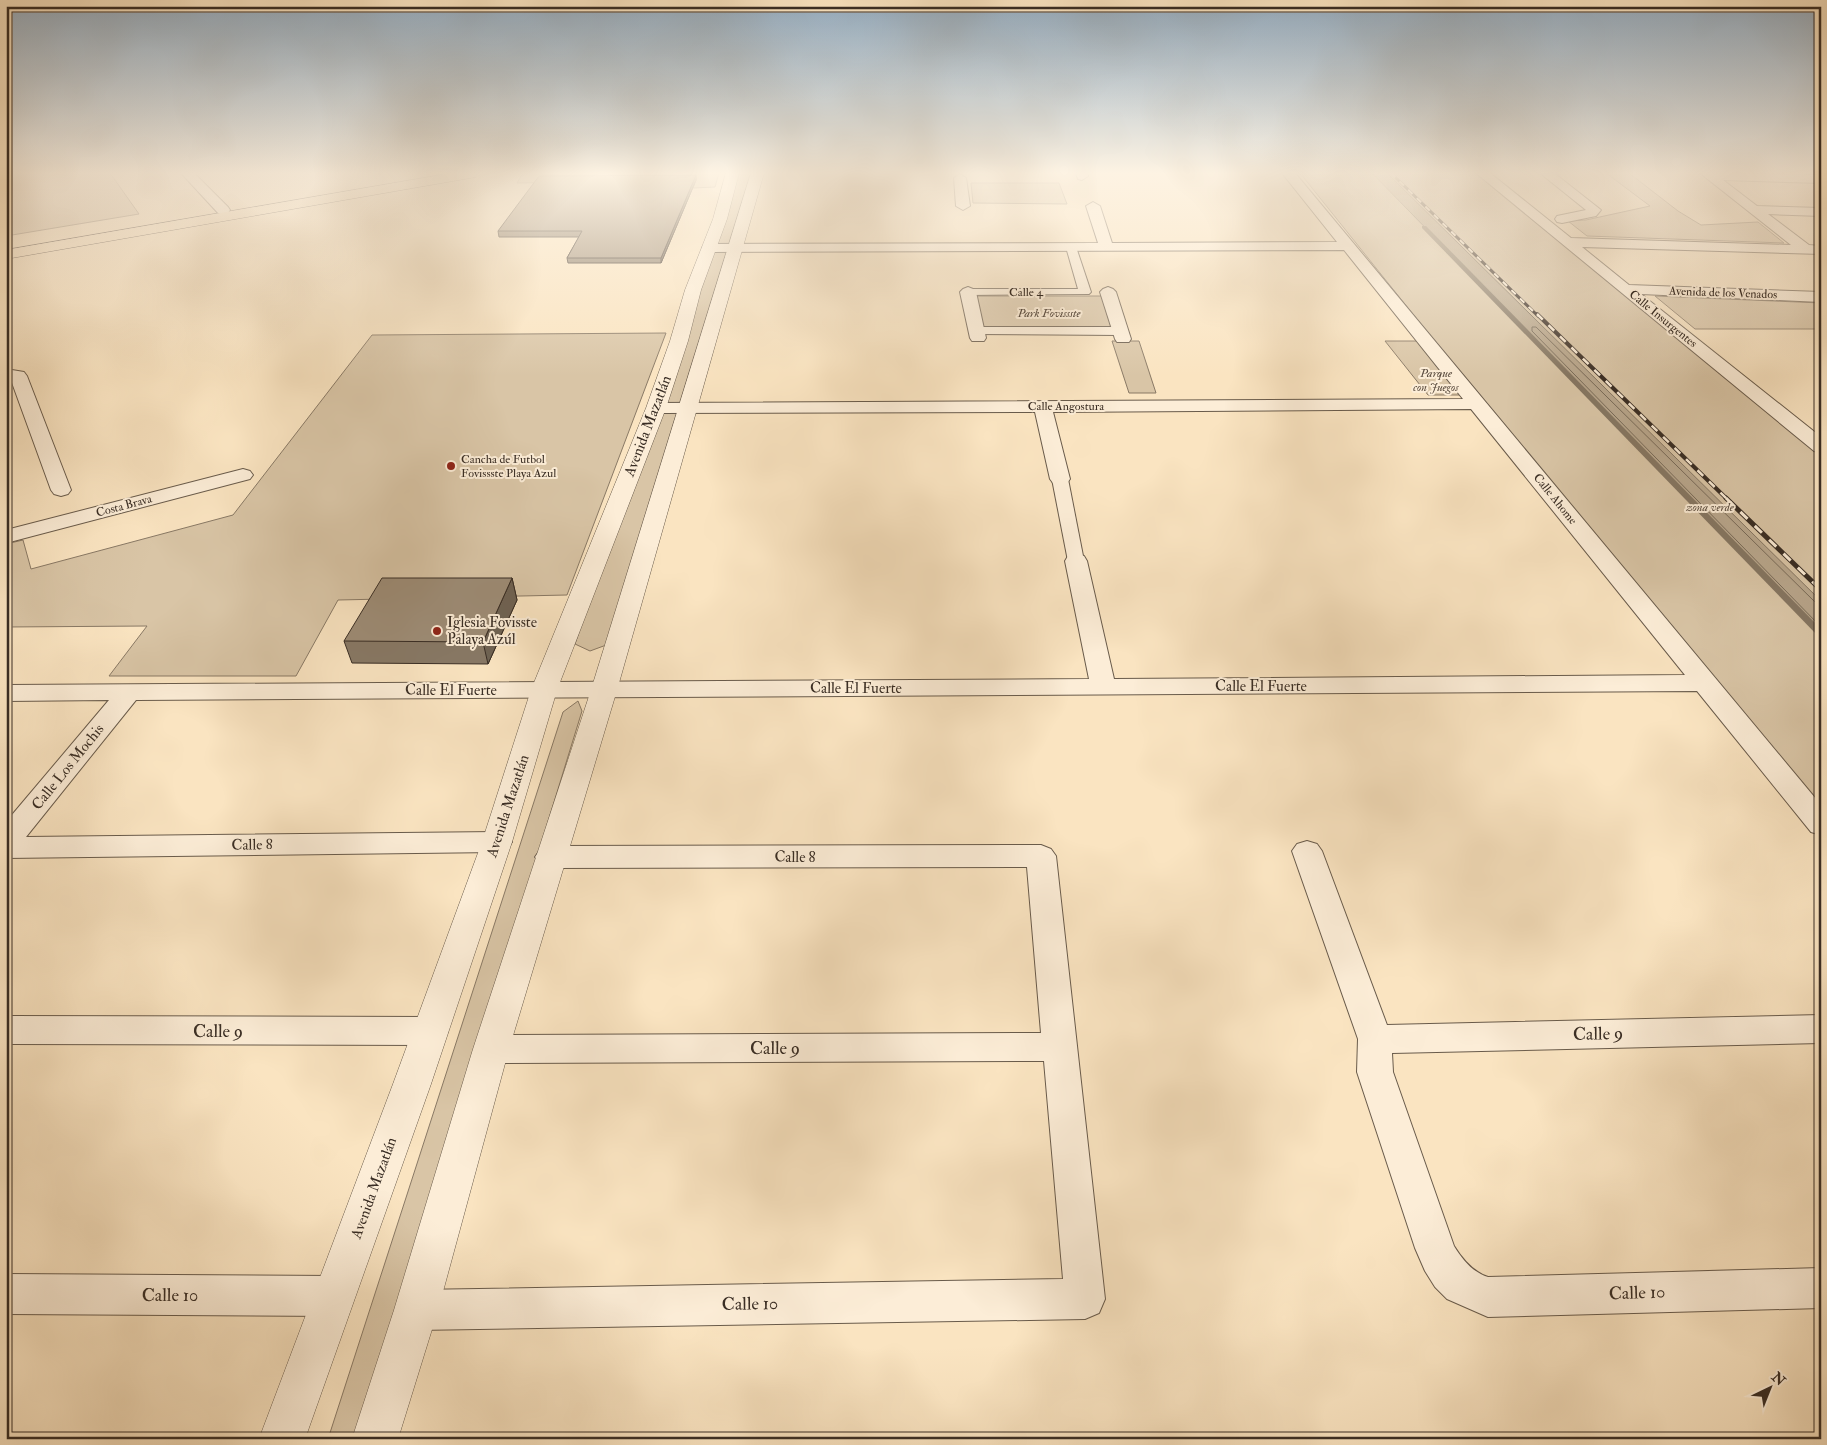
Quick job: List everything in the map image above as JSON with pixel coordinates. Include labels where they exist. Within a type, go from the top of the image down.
[{"type":"main road","points":[[7,248],[50,240]]},
{"type":"main road","points":[[7,248],[54,240]]},
{"type":"street","name":"Avenida Mazatlán","points":[[375,1439],[416,1310],[490,1049],[604,690],[687,408],[724,240]]},
{"type":"street","name":"Avenida Mazatlán","points":[[282,1439],[431,1031],[497,842],[544,690],[656,408],[727,240]]},
{"type":"street","points":[[1104,240],[1106,247]]},
{"type":"street","name":"Calle Ahome","points":[[1343,240],[1821,825]]},
{"type":"street","points":[[1794,240],[1805,249]]},
{"type":"street","points":[[1567,242],[1821,250]]},
{"type":"street","name":"Calle Insurgentes","points":[[1567,242],[1821,447]]},
{"type":"street","points":[[723,248],[1348,246]]},
{"type":"street","name":"Calle 4","points":[[968,292],[1085,292],[1071,247]]},
{"type":"street","name":"Avenida de los Venados","points":[[1626,289],[1821,297]]},
{"type":"street","points":[[968,292],[978,334],[1122,335],[1108,292]]},
{"type":"street","name":"Avenida de los Venados","points":[[1647,307],[1676,308]]},
{"type":"street","points":[[7,374],[18,376],[61,490]]},
{"type":"street","name":"Calle Angostura","points":[[656,408],[1477,404]]},
{"type":"street","points":[[1042,406],[1060,479],[1103,687]]},
{"type":"street","name":"Costa Brava","points":[[6,536],[243,475]]},
{"type":"street","name":"Calle El Fuerte","points":[[6,693],[1705,683]]},
{"type":"street","name":"Calle Los Mochis","points":[[6,842],[129,692]]},
{"type":"street","name":"Calle 8","points":[[6,848],[497,842]]},
{"type":"street","points":[[1307,851],[1374,1039]]},
{"type":"street","name":"Calle 8","points":[[550,857],[1041,856],[1059,1047]]},
{"type":"street","name":"Calle 9","points":[[1374,1039],[1821,1029]]},
{"type":"street","name":"Calle 9","points":[[6,1030],[431,1031]]},
{"type":"street","name":"Calle 10","points":[[1374,1039],[1375,1072],[1440,1262],[1457,1283],[1473,1293],[1488,1297],[1821,1288]]},
{"type":"street","points":[[1059,1047],[1084,1299]]},
{"type":"street","name":"Calle 9","points":[[490,1049],[1059,1047]]},
{"type":"street","name":"Calle 10","points":[[6,1294],[334,1296]]},
{"type":"street","name":"Calle 10","points":[[416,1310],[1084,1299]]},
{"type":"green space","points":[[711,240],[732,240],[609,644],[590,651],[575,644]]},
{"type":"green space","name":"zona verde","points":[[1354,240],[1561,240],[1821,455],[1821,824]]},
{"type":"green space","points":[[1712,240],[1781,240],[1784,243]]},
{"type":"green space","name":"Park Fovissste","points":[[975,296],[1108,296],[1122,330],[980,330]]},
{"type":"green space","points":[[1655,296],[1821,303],[1821,329],[1695,329]]},
{"type":"green space","name":"Cancha de Futbol Fovissste Playa Azul","points":[[666,333],[567,595],[338,600],[296,676],[109,676],[147,626],[6,627],[6,544],[23,540],[31,569],[233,515],[372,335]]},
{"type":"green space","points":[[1112,341],[1139,341],[1156,393],[1129,393]]},
{"type":"green space","name":"Parque con Juegos","points":[[1385,341],[1424,341],[1468,395],[1428,395]]},
{"type":"green space","points":[[578,701],[582,711],[358,1439],[328,1439],[563,712]]},
{"type":"water","points":[[1438,240],[1455,240],[1821,601],[1821,634]]},
{"type":"building","points":[[577,240],[668,240],[661,258],[567,258]]},
{"type":"building","points":[[382,578],[512,578],[483,642],[344,641]]},
{"type":"waterway","points":[[1437,240],[1821,634]]},
{"type":"railway","points":[[1460,240],[1538,316]]},
{"type":"railway","points":[[1537,314],[1727,499]]},
{"type":"railway","points":[[1726,498],[1821,590]]},
{"type":"place","name":"Cancha de Futbol Fovissste Playa Azul","points":[[451,466]]},
{"type":"place","name":"Iglesia Fovisste Palaya Azúl","points":[[437,631]]}]
